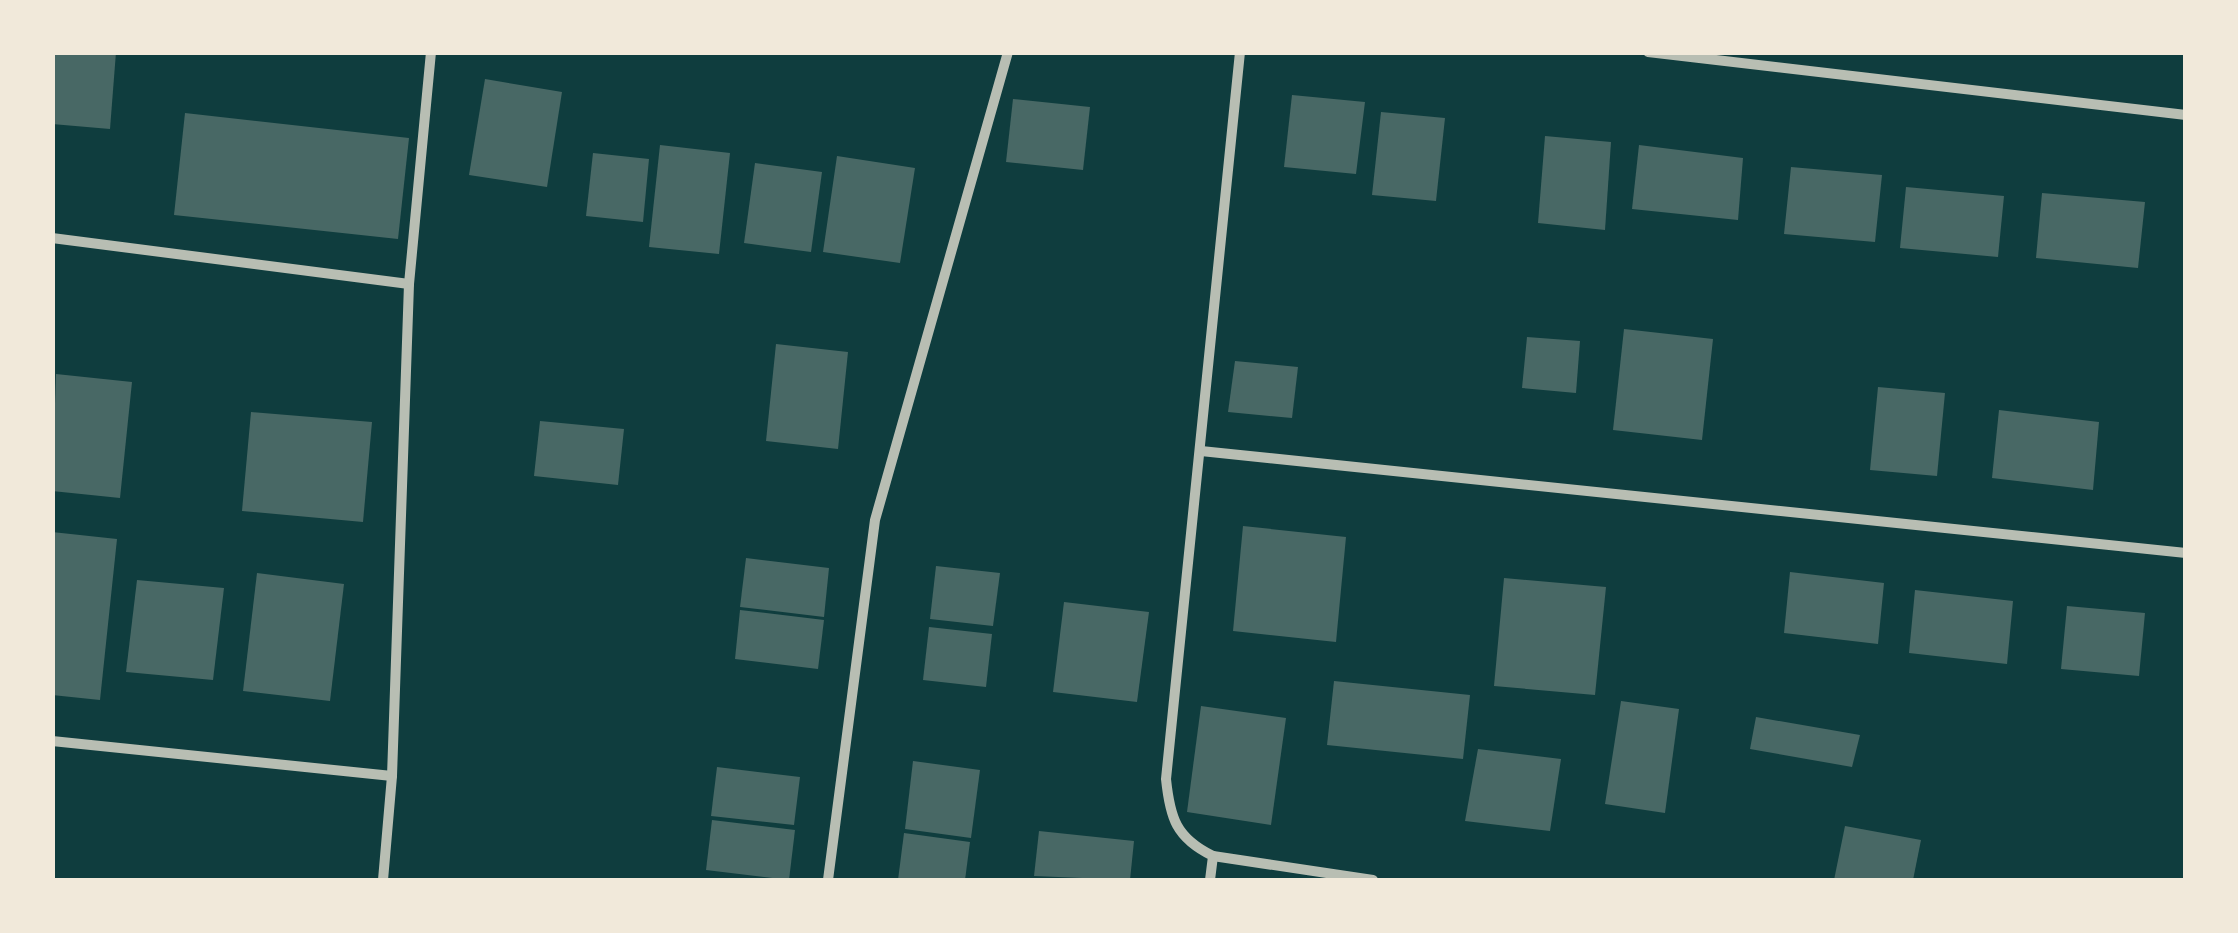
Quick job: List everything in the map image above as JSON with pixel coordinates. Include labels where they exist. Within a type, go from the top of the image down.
[{"type":"street","points":[[383,880],[392,776],[409,284],[431,52]]},
{"type":"street","points":[[828,880],[876,520],[1008,52]]},
{"type":"street","points":[[1240,52],[1166,779],[1169,816],[1186,843],[1213,856],[1372,880]]},
{"type":"street","points":[[1648,52],[2186,115]]},
{"type":"street","points":[[52,238],[409,284]]},
{"type":"street","points":[[1201,451],[2186,553]]},
{"type":"street","points":[[52,741],[392,776]]},
{"type":"street","points":[[1210,880],[1213,856]]},
{"type":"building","points":[[52,52],[116,52],[110,129],[52,124]]},
{"type":"building","points":[[485,79],[562,92],[547,187],[469,175]]},
{"type":"building","points":[[1292,95],[1365,102],[1356,174],[1284,167]]},
{"type":"building","points":[[1013,99],[1090,107],[1083,170],[1006,162]]},
{"type":"building","points":[[1381,112],[1445,118],[1436,201],[1372,195]]},
{"type":"building","points":[[185,113],[409,138],[398,239],[174,215]]},
{"type":"building","points":[[1545,136],[1611,142],[1605,230],[1538,223]]},
{"type":"building","points":[[660,145],[730,153],[719,254],[649,247]]},
{"type":"building","points":[[1639,145],[1743,158],[1738,220],[1632,209]]},
{"type":"building","points":[[593,153],[649,159],[643,222],[586,216]]},
{"type":"building","points":[[837,156],[915,168],[900,263],[823,252]]},
{"type":"building","points":[[755,163],[822,172],[811,252],[744,243]]},
{"type":"building","points":[[1791,167],[1882,175],[1875,242],[1784,234]]},
{"type":"building","points":[[1906,187],[2004,196],[1998,257],[1900,248]]},
{"type":"building","points":[[2042,193],[2145,202],[2138,268],[2036,258]]},
{"type":"building","points":[[1624,329],[1713,339],[1702,440],[1613,430]]},
{"type":"building","points":[[1527,337],[1580,341],[1576,393],[1522,388]]},
{"type":"building","points":[[776,344],[848,352],[838,449],[766,441]]},
{"type":"building","points":[[1235,361],[1298,367],[1292,418],[1228,412]]},
{"type":"building","points":[[56,374],[132,382],[120,498],[52,491]]},
{"type":"building","points":[[1878,387],[1945,393],[1937,476],[1870,470]]},
{"type":"building","points":[[1999,410],[2099,422],[2093,490],[1992,478]]},
{"type":"building","points":[[251,412],[372,422],[363,522],[242,511]]},
{"type":"building","points":[[540,421],[624,429],[618,485],[534,476]]},
{"type":"building","points":[[1243,526],[1346,537],[1336,642],[1233,631]]},
{"type":"building","points":[[52,532],[117,539],[100,700],[52,695]]},
{"type":"building","points":[[746,558],[829,568],[824,617],[740,607]]},
{"type":"building","points":[[936,566],[1000,573],[993,626],[930,619]]},
{"type":"building","points":[[1790,572],[1884,583],[1878,644],[1784,633]]},
{"type":"building","points":[[257,573],[344,584],[330,701],[243,691]]},
{"type":"building","points":[[1504,578],[1606,587],[1595,695],[1494,686]]},
{"type":"building","points":[[137,580],[224,588],[213,680],[126,672]]},
{"type":"building","points":[[1915,590],[2013,601],[2007,664],[1909,653]]},
{"type":"building","points":[[1064,602],[1149,612],[1137,702],[1053,692]]},
{"type":"building","points":[[2067,606],[2145,613],[2139,676],[2061,669]]},
{"type":"building","points":[[740,610],[824,620],[818,669],[735,659]]},
{"type":"building","points":[[929,627],[992,634],[986,687],[923,680]]},
{"type":"building","points":[[1334,681],[1470,695],[1463,759],[1327,745]]},
{"type":"building","points":[[1621,701],[1679,709],[1665,813],[1605,804]]},
{"type":"building","points":[[1201,706],[1286,718],[1271,825],[1187,812]]},
{"type":"building","points":[[1756,717],[1860,735],[1852,767],[1750,749]]},
{"type":"building","points":[[1478,749],[1561,759],[1550,831],[1465,821]]},
{"type":"building","points":[[913,761],[980,770],[971,838],[905,829]]},
{"type":"building","points":[[717,767],[800,777],[794,825],[711,816]]},
{"type":"building","points":[[712,820],[795,830],[789,880],[706,870]]},
{"type":"building","points":[[1845,826],[1921,840],[1913,880],[1834,880]]},
{"type":"building","points":[[1039,831],[1134,841],[1130,880],[1034,876]]},
{"type":"building","points":[[904,833],[970,842],[965,880],[898,880]]}]
